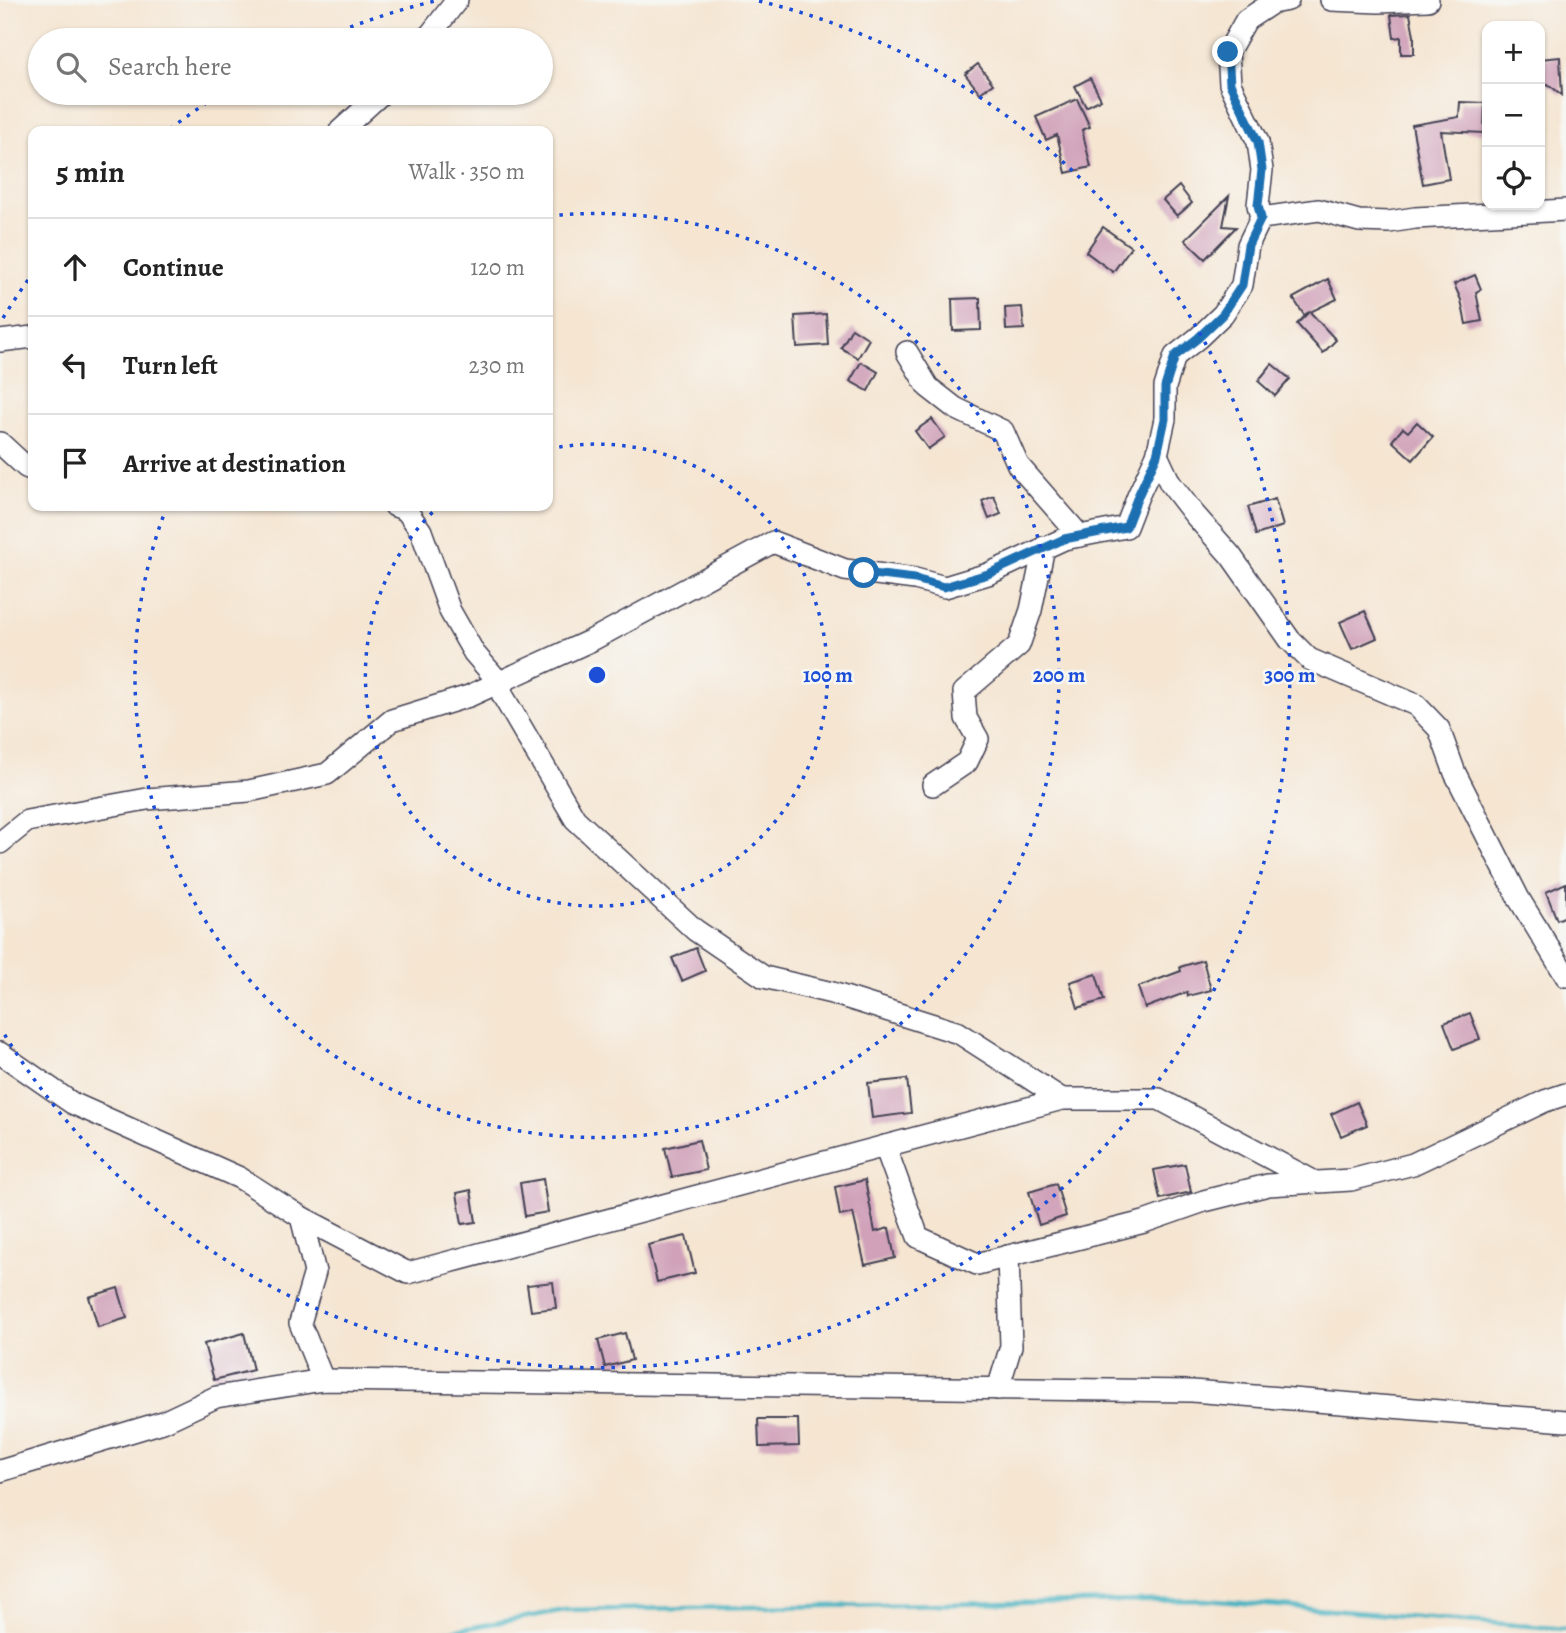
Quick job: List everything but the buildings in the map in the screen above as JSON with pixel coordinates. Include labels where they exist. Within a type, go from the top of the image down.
[{"type":"street","points":[[435,28],[457,0]]},
{"type":"street","points":[[0,843],[27,821],[147,799],[249,791],[327,774],[392,720],[469,696],[592,639],[773,542],[845,570],[915,579],[944,587],[988,574],[1064,539],[1126,527],[1157,455],[1165,419],[1165,387],[1175,356],[1223,314],[1242,285],[1248,245],[1261,218],[1258,205],[1262,170],[1258,142],[1230,84],[1228,52],[1245,20],[1272,3],[1288,0]]},
{"type":"street","points":[[1331,0],[1428,0]]},
{"type":"street","points":[[346,126],[369,105]]},
{"type":"street","points":[[1261,218],[1319,210],[1359,220],[1389,222],[1415,218],[1566,210]]},
{"type":"street","points":[[0,341],[28,338]]},
{"type":"street","points":[[907,352],[928,387],[955,408],[1003,431],[1018,465],[1080,536]]},
{"type":"street","points":[[0,443],[28,468]]},
{"type":"street","points":[[1157,455],[1170,482],[1231,556],[1290,640],[1308,659],[1416,705],[1439,729],[1455,773],[1519,899],[1566,976]]},
{"type":"street","points":[[407,511],[421,531],[450,611],[474,653],[499,682],[503,696],[575,819],[695,930],[764,977],[832,993],[958,1033],[1062,1099]]},
{"type":"street","points":[[933,785],[967,762],[978,739],[966,718],[964,692],[1019,645],[1031,610],[1044,547]]},
{"type":"street","points":[[0,1053],[72,1102],[240,1178],[301,1217],[408,1273],[1062,1099],[1159,1099],[1315,1182]]},
{"type":"street","points":[[885,1146],[918,1237],[977,1264],[1144,1222],[1204,1201],[1268,1185],[1351,1180],[1413,1164],[1545,1101],[1566,1094]]},
{"type":"street","points":[[301,1217],[315,1272],[300,1323],[323,1380]]},
{"type":"street","points":[[998,1388],[1011,1346],[1008,1256]]},
{"type":"street","points":[[0,1471],[163,1422],[216,1397],[323,1380],[1192,1391],[1566,1421]]},
{"type":"waterway","points":[[441,1633],[565,1610],[1205,1600],[1566,1629]]},
{"type":"route","points":[[864,573],[915,579],[944,587],[988,574],[1064,539],[1126,527],[1157,455],[1165,419],[1165,387],[1175,356],[1223,314],[1242,285],[1248,245],[1261,218],[1258,205],[1262,170],[1258,142],[1230,84],[1228,52]]}]
